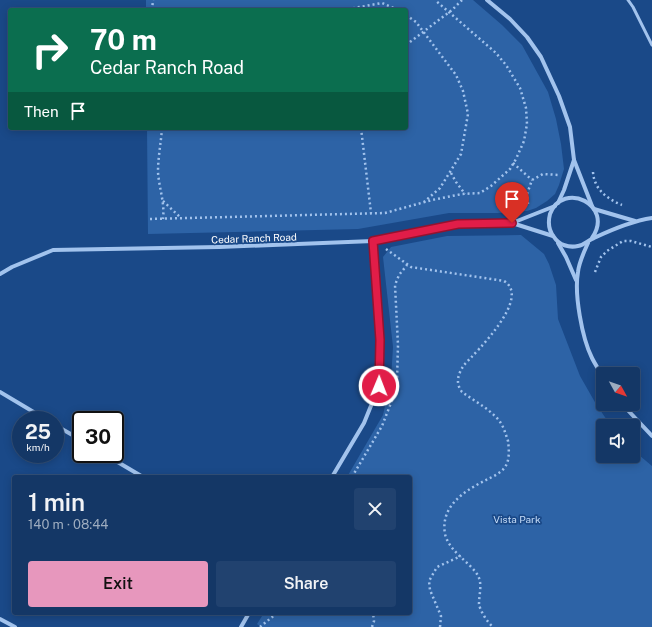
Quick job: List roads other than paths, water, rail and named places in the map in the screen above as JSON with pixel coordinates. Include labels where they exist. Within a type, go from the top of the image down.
[{"type":"street","points":[[487,0],[523,32],[541,57],[559,96],[570,127],[574,160],[596,214],[598,224],[595,234],[588,242],[583,245],[572,247],[557,241]]},
{"type":"street","points":[[574,160],[564,190],[550,216],[549,226],[553,236],[566,257],[576,280]]},
{"type":"street","points":[[556,205],[562,200],[573,198],[583,200],[593,207],[636,221]]},
{"type":"street","name":"Cedar Ranch Road","points":[[512,223],[556,205]]},
{"type":"street","points":[[592,238],[636,221],[652,218]]},
{"type":"street","name":"Cedar Ranch Road","points":[[0,274],[12,267],[53,250],[219,247],[373,241],[458,224],[512,223],[553,236]]},
{"type":"street","points":[[333,475],[364,424],[379,386],[380,340],[373,241]]},
{"type":"street","points":[[588,242],[576,280],[577,302],[582,327],[591,357],[597,367]]},
{"type":"street","points":[[0,392],[33,411]]},
{"type":"street","points":[[629,411],[652,436]]},
{"type":"street","points":[[119,463],[139,475]]},
{"type":"street","points":[[241,627],[249,615]]},
{"type":"street","points":[[0,619],[15,627]]},
{"type":"lane","points":[[628,0],[652,45]]},
{"type":"park label","name":"Vista Park","points":[[517,519]]}]
